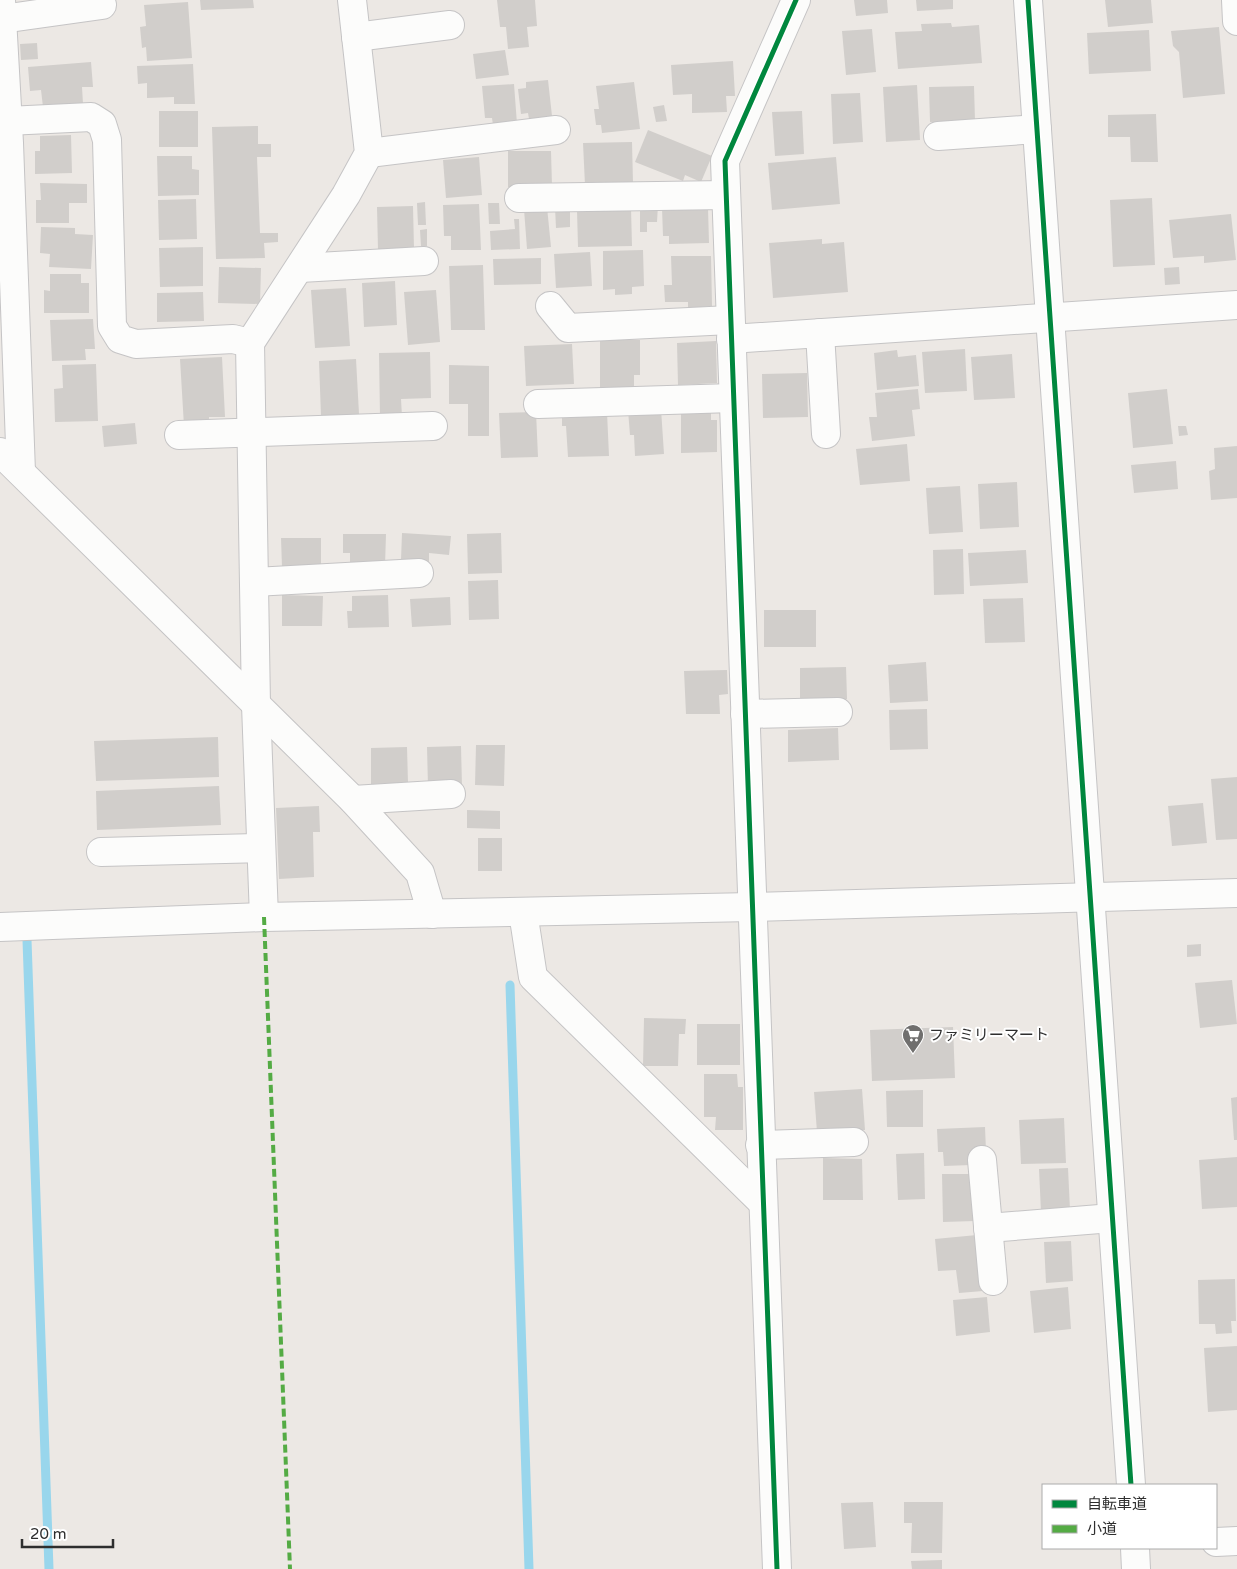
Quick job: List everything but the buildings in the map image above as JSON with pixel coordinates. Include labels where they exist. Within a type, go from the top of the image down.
[{"type":"street","points":[[264,917],[256,705],[250,343],[346,195],[368,153],[352,0]]},
{"type":"street","points":[[777,1569],[725,161],[796,0]]},
{"type":"street","points":[[1028,0],[1131,1484]]},
{"type":"street","points":[[1236,0],[1237,21]]},
{"type":"street","points":[[21,472],[9,143],[2,10],[102,5]]},
{"type":"street","points":[[356,37],[450,25]]},
{"type":"street","points":[[7,121],[90,117],[102,124],[107,140],[112,326],[120,339],[136,344],[233,339],[250,343]]},
{"type":"street","points":[[938,136],[1037,129]]},
{"type":"street","points":[[368,153],[556,130]]},
{"type":"street","points":[[519,198],[726,195]]},
{"type":"street","points":[[300,268],[424,261]]},
{"type":"street","points":[[550,306],[568,328],[820,333],[1050,316],[1237,305]]},
{"type":"street","points":[[820,333],[826,434]]},
{"type":"street","points":[[538,404],[733,398]]},
{"type":"street","points":[[179,435],[433,426]]},
{"type":"street","points":[[0,452],[353,800],[420,873],[432,914]]},
{"type":"street","points":[[254,582],[419,573]]},
{"type":"street","points":[[745,714],[838,712]]},
{"type":"street","points":[[353,800],[452,794]]},
{"type":"street","points":[[101,852],[262,848]]},
{"type":"street","points":[[0,927],[264,917],[752,907],[1237,893]]},
{"type":"street","points":[[523,912],[533,977],[763,1203]]},
{"type":"street","points":[[760,1145],[854,1142]]},
{"type":"street","points":[[982,1160],[994,1281]]},
{"type":"street","points":[[988,1228],[1112,1218]]},
{"type":"street","points":[[1217,1542],[1237,1541]]},
{"type":"street","points":[[1135,1549],[1136,1569]]},
{"type":"waterway","points":[[27,940],[49,1569]]},
{"type":"waterway","points":[[510,985],[529,1569]]},
{"type":"marked path","points":[[264,917],[290,1569]]},
{"type":"cycle path","points":[[777,1569],[725,161],[796,0]]},
{"type":"cycle path","points":[[1028,0],[1131,1484]]},
{"type":"place","name":"ファミリーマート","points":[[913,1054]]}]
